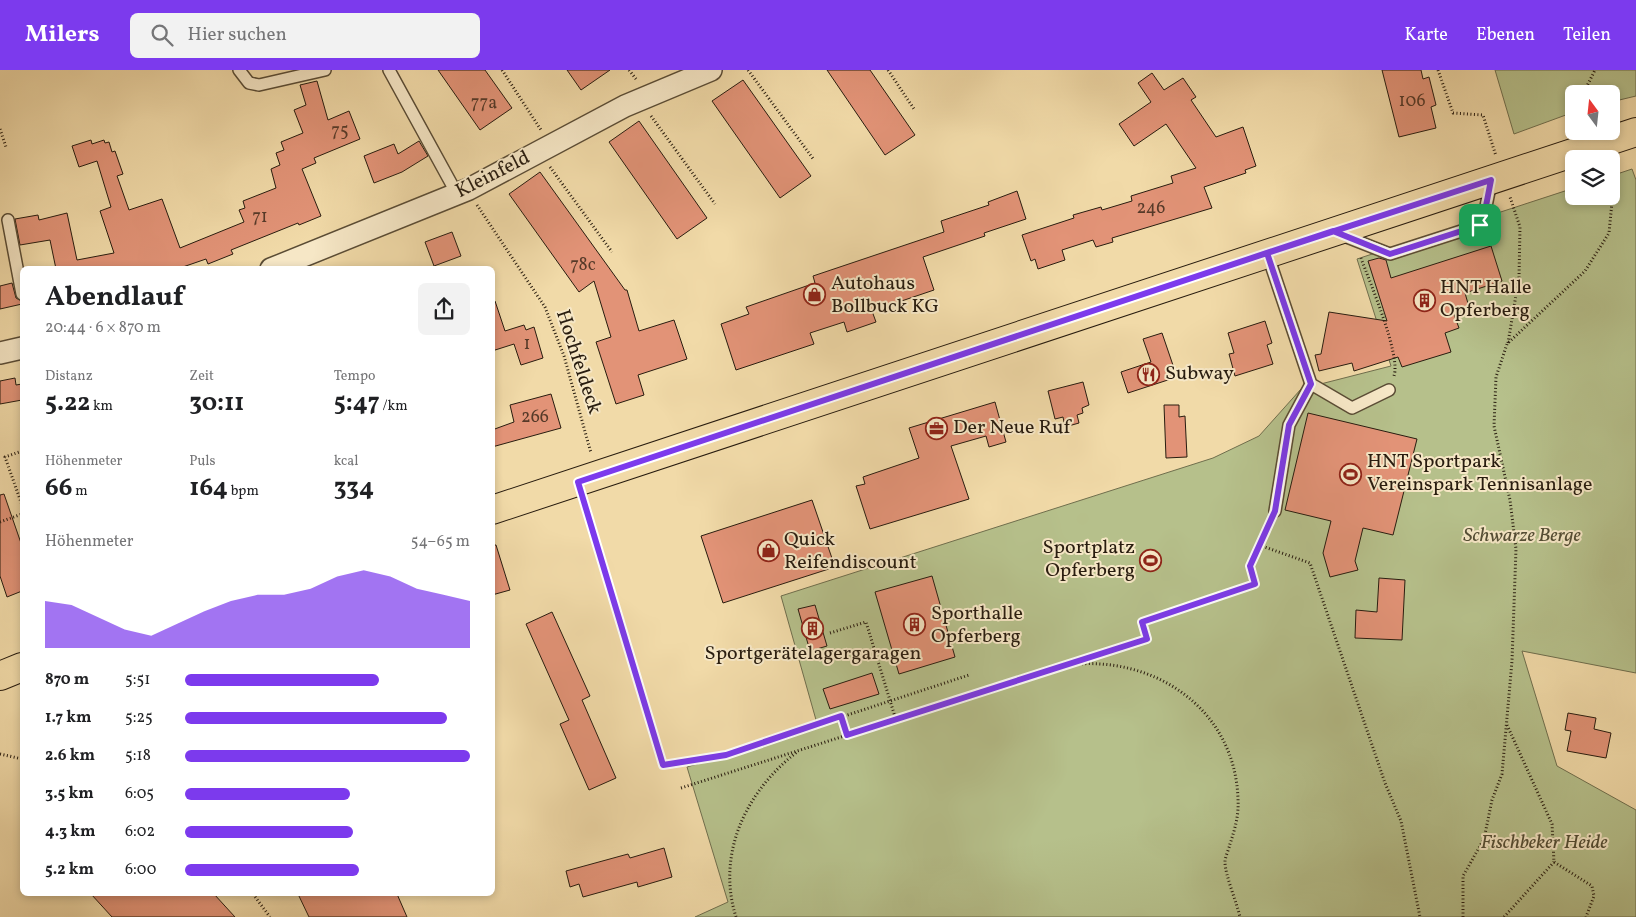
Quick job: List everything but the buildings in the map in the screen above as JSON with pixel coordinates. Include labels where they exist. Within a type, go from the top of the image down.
[{"type":"main road","points":[[495,509],[1333,231],[1635,134]]},
{"type":"main road","points":[[0,676],[20,668]]},
{"type":"street","name":"Kleinfeld","points":[[278,266],[463,191],[640,100],[711,70]]},
{"type":"street","points":[[0,352],[20,348]]},
{"type":"lane","points":[[239,70],[249,83],[259,85],[325,70]]},
{"type":"lane","points":[[389,70],[463,191]]},
{"type":"lane","points":[[1333,231],[1390,254],[1480,225],[1497,178]]},
{"type":"lane","points":[[8,220],[20,283]]},
{"type":"lane","points":[[1267,253],[1311,384],[1352,408],[1389,390]]},
{"type":"lane","points":[[1275,511],[1289,425],[1311,384]]},
{"type":"path","points":[[502,70],[545,148],[612,252]]},
{"type":"path","points":[[748,70],[814,160]]},
{"type":"path","points":[[888,70],[914,109]]},
{"type":"path","points":[[1438,70],[1453,114],[1483,115],[1497,178],[1520,228],[1519,277],[1507,344],[1496,376],[1494,426],[1510,500],[1516,549],[1512,661],[1502,774],[1492,800],[1484,840],[1463,876],[1463,917]]},
{"type":"path","points":[[1588,85],[1595,70]]},
{"type":"path","points":[[640,100],[715,204]]},
{"type":"path","points":[[0,130],[6,147]]},
{"type":"path","name":"Hochfeldeck","points":[[463,191],[478,207],[546,307],[564,356],[588,479],[663,765],[726,755],[841,716]]},
{"type":"path","points":[[1507,344],[1585,272],[1609,234],[1612,205]]},
{"type":"path","points":[[1360,253],[1393,350],[1396,370],[1389,390]]},
{"type":"path","points":[[0,458],[20,452]]},
{"type":"path","points":[[5,457],[20,499]]},
{"type":"path","points":[[681,788],[1147,639],[1142,622],[1255,584],[1250,566],[1275,511]]},
{"type":"path","points":[[0,522],[20,515]]},
{"type":"path","points":[[1259,545],[1310,564],[1385,783],[1401,821],[1420,917]]},
{"type":"path","points":[[830,633],[866,622],[896,720]]},
{"type":"path","points":[[1067,665],[1100,663],[1132,669],[1150,675],[1180,692],[1210,717],[1229,751],[1236,783],[1238,814],[1225,862],[1240,917]]},
{"type":"path","points":[[847,735],[841,716],[969,675]]},
{"type":"path","points":[[1504,917],[1554,862],[1552,824],[1506,725]]},
{"type":"path","points":[[736,917],[731,901],[729,873],[737,831],[743,816],[762,788],[784,762],[800,750]]},
{"type":"path","points":[[0,754],[20,759]]},
{"type":"path","points":[[1554,862],[1576,874],[1592,886],[1594,896],[1586,917]]},
{"type":"path","points":[[254,896],[270,917]]},
{"type":"green space","points":[[1495,70],[1636,70],[1636,96],[1620,100],[1620,85],[1565,85],[1565,115],[1514,134]]},
{"type":"green space","name":"Sportplatz Opferberg","points":[[1632,169],[1636,180],[1636,673],[1522,651],[1557,766],[1636,810],[1636,917],[695,917],[728,902],[687,767],[818,727],[781,596],[1213,458],[1259,436],[1301,389],[1391,366],[1357,259],[1565,191],[1565,205],[1620,205],[1620,173]]},
{"type":"place","name":"Autohaus Bollbuck KG","points":[[815,295]]},
{"type":"place","name":"HNT Halle Opferberg","points":[[1424,300]]},
{"type":"place","name":"Subway","points":[[1149,374]]},
{"type":"place","name":"Der Neue Ruf","points":[[937,428]]},
{"type":"place","name":"HNT Sportpark Vereinspark Tennisanlage","points":[[1351,474]]},
{"type":"place","name":"Quick Reifendiscount","points":[[768,551]]},
{"type":"place","name":"Sportplatz Opferberg","points":[[1151,560]]},
{"type":"place","name":"Sporthalle Opferberg","points":[[915,625]]},
{"type":"place","name":"Sportgerätelagergaragen","points":[[813,628]]},
{"type":"route","points":[[1480,225],[1390,254],[1333,231],[578,482],[663,765],[726,755],[841,716],[847,735],[1147,639],[1142,622],[1255,584],[1250,566],[1275,511],[1289,425],[1311,384],[1267,253],[1333,231],[1491,180],[1485,211],[1480,225]]},
{"type":"park label","name":"Schwarze Berge","points":[[1522,536]]},
{"type":"park label","name":"Fischbeker Heide","points":[[1544,843]]}]
